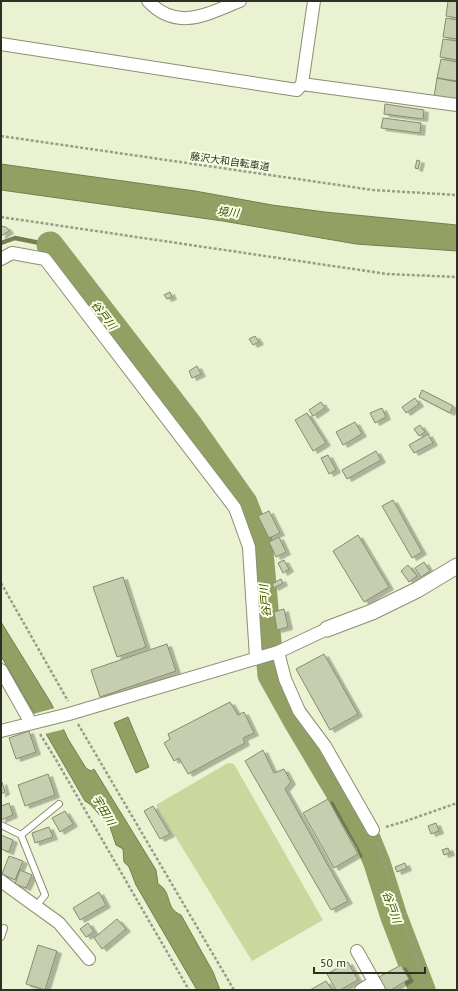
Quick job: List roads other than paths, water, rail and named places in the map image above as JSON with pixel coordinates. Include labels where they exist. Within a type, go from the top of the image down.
[{"type":"street","points":[[148,1],[160,13],[180,19],[194,18],[240,1]]},
{"type":"street","points":[[1,44],[297,90],[302,84],[314,1]]},
{"type":"street","points":[[302,84],[457,105]]},
{"type":"street","points":[[1,259],[12,253],[45,259],[234,508],[249,547],[260,657]]},
{"type":"street","points":[[1,731],[72,713],[278,652],[327,629],[372,612],[417,590],[457,566]]},
{"type":"street","points":[[278,652],[299,711],[325,746],[373,830]]},
{"type":"street","points":[[1,670],[34,722]]},
{"type":"street","points":[[1,881],[59,923],[89,959]]},
{"type":"street","points":[[356,951],[376,986],[361,990]]},
{"type":"lane","points":[[21,835],[59,804]]},
{"type":"lane","points":[[1,824],[21,835],[45,895],[36,906]]},
{"type":"lane","points":[[1,937],[4,928]]},
{"type":"water","name":"境川","points":[[1,164],[195,191],[272,205],[325,212],[457,225],[457,251],[356,244],[223,221],[1,190]]},
{"type":"water","name":"宇田川","points":[[1,622],[51,703],[68,739],[86,768],[91,771],[94,769],[156,870],[158,884],[166,891],[172,908],[181,915],[213,972],[220,990],[197,990],[136,885],[129,867],[124,862],[123,849],[116,845],[110,827],[91,805],[85,801],[1,656]]},
{"type":"water","points":[[128,717],[149,767],[136,773],[114,723]]},
{"type":"waterway","points":[[1,243],[15,238],[50,245]]},
{"type":"waterway","name":"谷戸川","points":[[50,245],[189,425],[244,503],[259,541],[271,675],[368,841],[377,863],[394,917],[422,990]]}]
